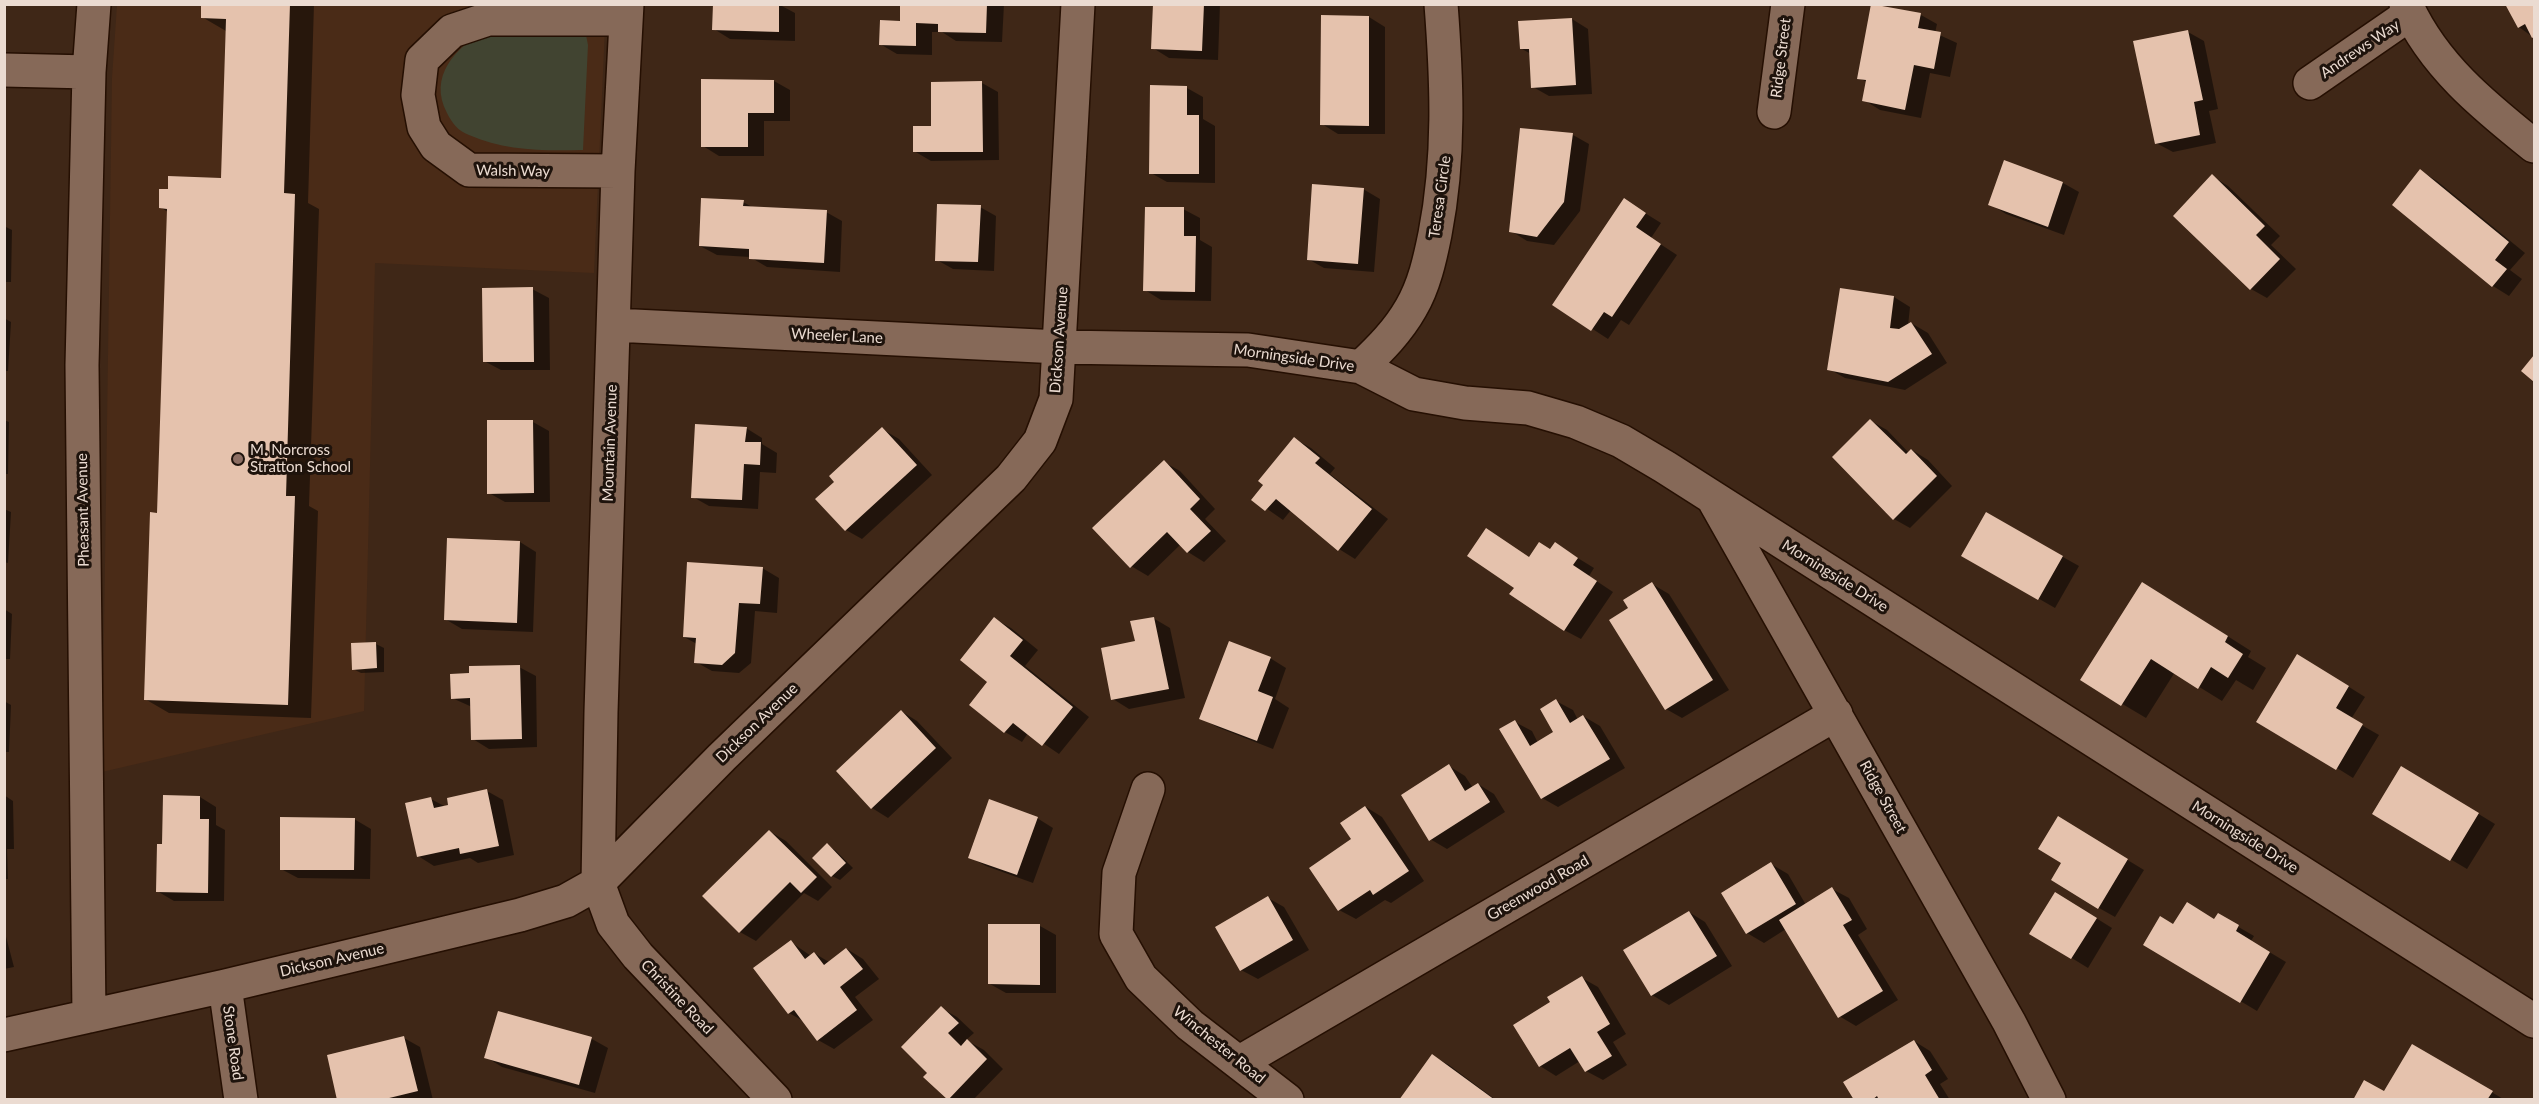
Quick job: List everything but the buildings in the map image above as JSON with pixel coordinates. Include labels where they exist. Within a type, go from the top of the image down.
[{"type":"street","name":"Pheasant Avenue","points":[[89,1016],[82,365],[88,72],[94,4]]},
{"type":"street","name":"Dickson Avenue","points":[[4,1035],[225,986],[519,915],[566,901],[598,883],[722,757],[1011,478],[1040,441],[1056,399],[1078,4]]},
{"type":"street","name":"Teresa Circle","points":[[1361,367],[1391,339],[1412,306],[1429,263],[1440,209],[1446,150],[1447,90],[1441,4]]},
{"type":"street","name":"Ridge Street","points":[[1774,112],[1788,4]]},
{"type":"street","points":[[2408,9],[2416,27],[2456,80],[2535,146]]},
{"type":"street","name":"Andrews Way","points":[[2310,83],[2408,9]]},
{"type":"street","name":"Walsh Way","points":[[618,171],[469,170],[436,146],[424,127],[418,95],[422,60],[452,31],[488,19],[626,12]]},
{"type":"street","name":"Mountain Avenue","points":[[598,883],[601,712],[618,171],[626,12]]},
{"type":"street","points":[[4,70],[88,72]]},
{"type":"street","name":"Wheeler Lane","points":[[614,325],[1059,347]]},
{"type":"street","name":"Morningside Drive","points":[[1059,347],[1248,350],[1361,367],[1414,394],[1528,408],[1576,422],[1621,441],[2535,1021]]},
{"type":"street","name":"Ridge Street","points":[[1712,498],[2003,1012],[2049,1100]]},
{"type":"street","name":"Greenwood Road","points":[[1240,1062],[1836,714]]},
{"type":"street","name":"Winchester Road","points":[[1148,789],[1119,873],[1116,934],[1141,978],[1190,1025],[1287,1100]]},
{"type":"street","name":"Christine Road","points":[[598,883],[613,924],[638,956],[775,1100]]},
{"type":"street","name":"Stone Road","points":[[225,986],[241,1100]]},
{"type":"shaded area","name":"M. Norcross Stratton School","points":[[117,5],[606,5],[594,273],[375,263],[364,711],[102,772],[112,78]]},
{"type":"green space","points":[[485,31],[586,35],[588,45],[583,150],[539,150],[511,147],[465,133],[453,123],[442,100],[443,76],[455,55]]},
{"type":"place","name":"M. Norcross Stratton School","points":[[238,459]]}]
